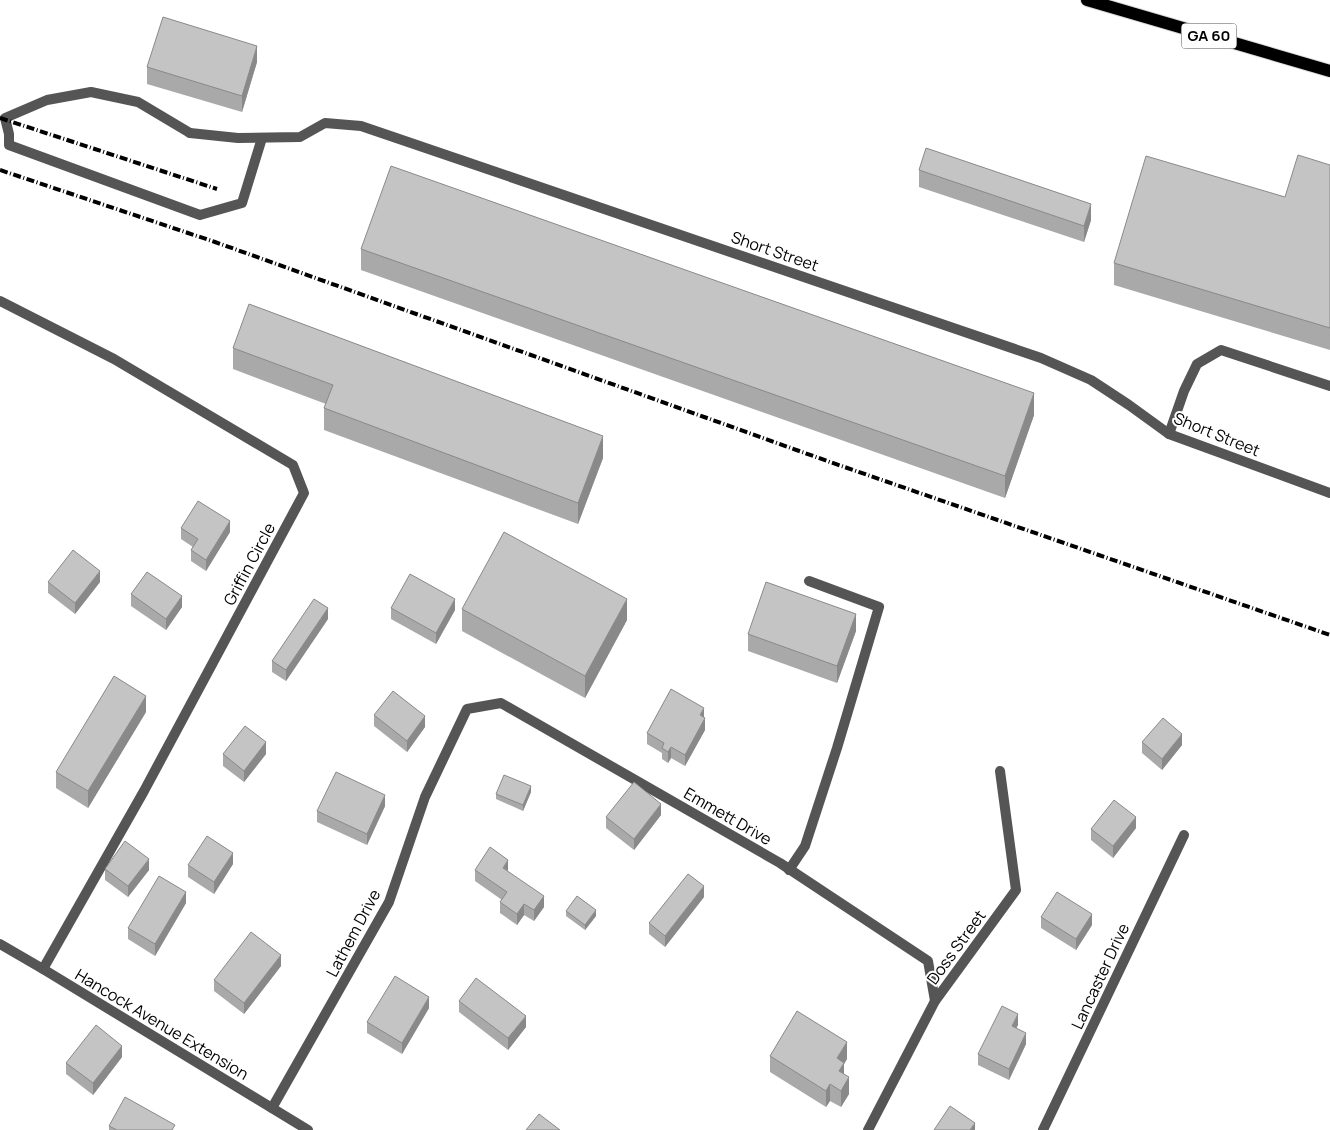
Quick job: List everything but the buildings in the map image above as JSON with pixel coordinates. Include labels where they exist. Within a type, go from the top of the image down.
[{"type":"main road","name":"GA 60","points":[[1087,0],[1330,71]]},
{"type":"street","name":"Short Street","points":[[262,138],[242,203],[200,215],[9,145],[9,134],[5,118],[47,100],[91,92],[138,102],[190,134],[238,138],[300,137],[325,123],[361,126],[1041,358],[1091,380],[1169,434],[1330,493]]},
{"type":"street","name":"Griffin Circle","points":[[0,301],[114,359],[293,466],[304,493],[144,791],[43,969]]},
{"type":"street","points":[[1169,434],[1184,391],[1197,364],[1221,350],[1330,386]]},
{"type":"street","points":[[789,870],[805,846],[837,748],[879,607],[808,581]]},
{"type":"street","name":"Emmett Drive","points":[[467,709],[501,703],[789,870],[928,961],[934,1001]]},
{"type":"street","name":"Lathem Drive","points":[[272,1108],[389,902],[425,797],[467,709]]},
{"type":"street","name":"Doss Street","points":[[868,1130],[934,1001],[1016,890],[1000,771]]},
{"type":"street","name":"Lancaster Drive","points":[[1043,1130],[1184,835]]},
{"type":"street","name":"Hancock Avenue Extension","points":[[0,944],[308,1130]]},
{"type":"railway","points":[[0,118],[217,189]]},
{"type":"railway","points":[[0,170],[215,242],[830,462],[1330,635]]}]
